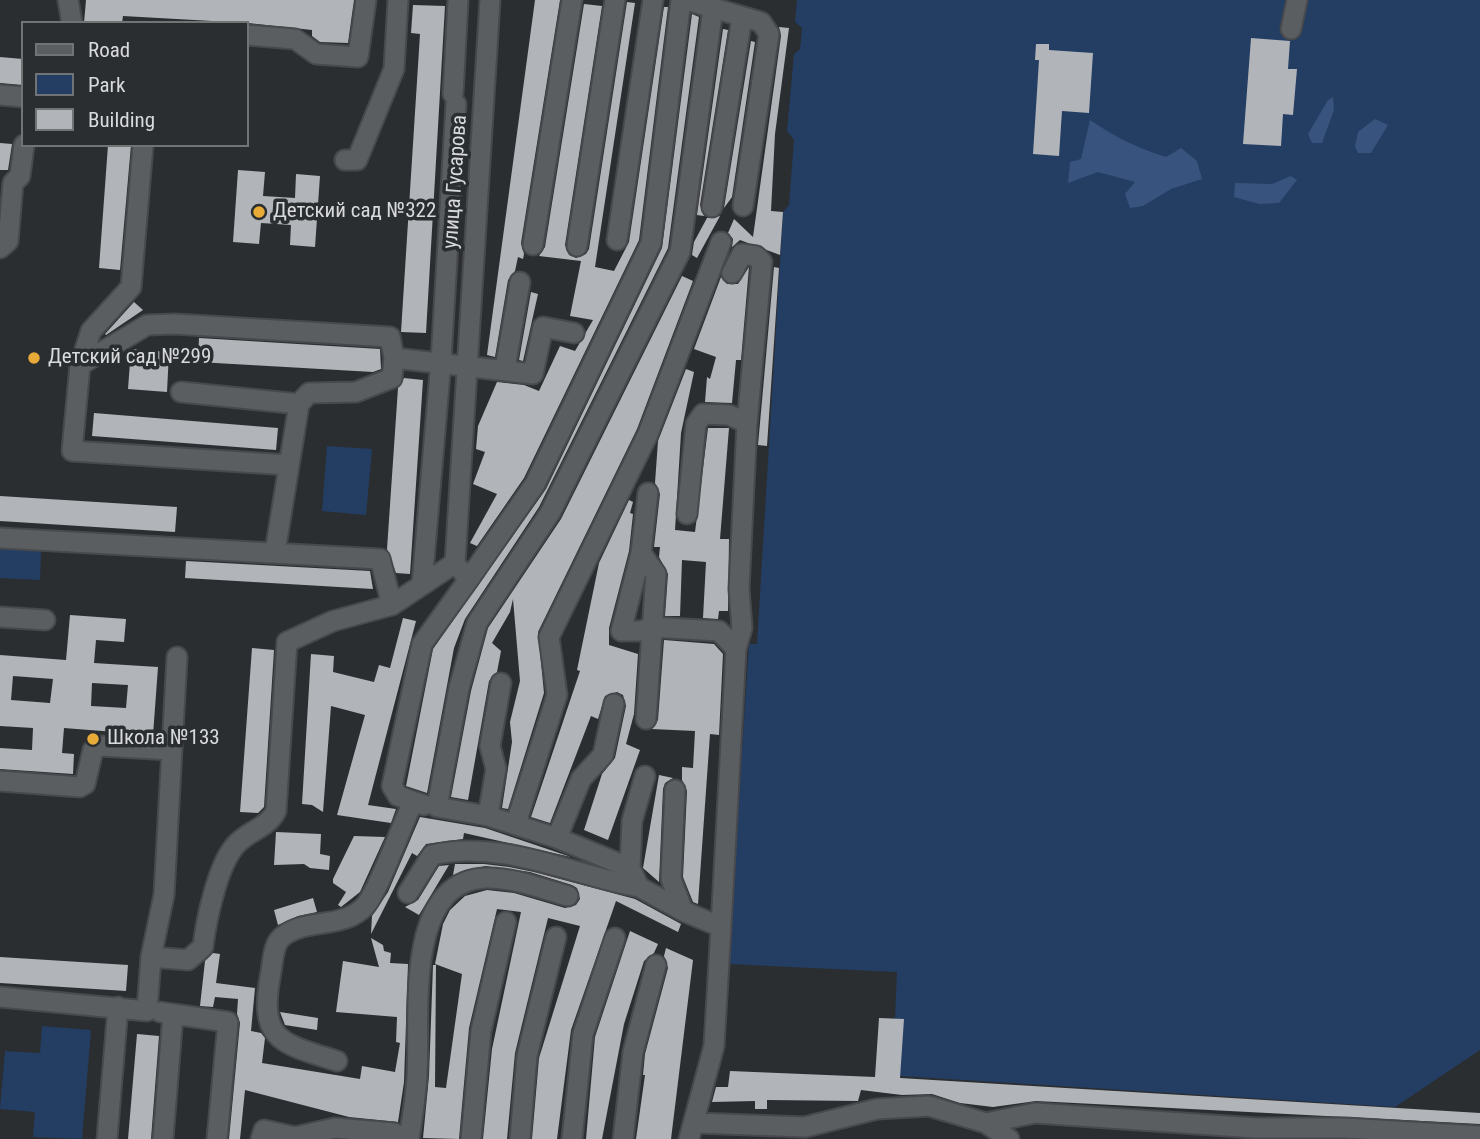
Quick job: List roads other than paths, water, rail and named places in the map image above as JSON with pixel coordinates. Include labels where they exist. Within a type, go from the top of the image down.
[{"type":"street","points":[[68,0],[72,21]]},
{"type":"street","points":[[248,35],[295,39],[316,54],[358,57],[366,0]]},
{"type":"street","points":[[345,160],[357,160],[394,69],[398,0]]},
{"type":"street","points":[[422,584],[441,361],[458,0]]},
{"type":"street","name":"улица Гусарова","points":[[455,564],[490,0]]},
{"type":"street","points":[[533,245],[572,0]]},
{"type":"street","points":[[577,246],[615,0]]},
{"type":"street","points":[[617,240],[653,0]]},
{"type":"street","points":[[629,869],[516,823],[412,804],[398,796],[392,786],[422,644],[535,484],[651,243],[684,0],[761,22],[769,34],[743,206]]},
{"type":"street","points":[[1291,29],[1297,0]]},
{"type":"street","points":[[437,807],[459,688],[477,623],[550,513],[680,252],[713,8]]},
{"type":"street","points":[[712,207],[742,17]]},
{"type":"street","points":[[0,95],[21,97]]},
{"type":"street","points":[[0,248],[8,241],[7,182],[20,176],[23,147]]},
{"type":"street","points":[[143,147],[131,287],[91,331],[80,365],[72,451],[289,465]]},
{"type":"street","points":[[516,823],[557,695],[549,637],[648,434],[721,242]]},
{"type":"street","points":[[732,273],[742,254],[755,256],[762,262],[747,423],[739,589],[742,628],[736,649],[714,1046],[692,1131],[804,1127],[877,1109],[929,1106],[986,1123],[1009,1139]]},
{"type":"street","points":[[505,369],[520,282]]},
{"type":"street","points":[[80,365],[147,325],[175,324],[390,337],[394,358],[392,378],[356,392],[309,393],[299,404],[275,552]]},
{"type":"street","points":[[394,358],[441,361],[467,367],[533,374],[543,327],[574,333]]},
{"type":"street","points":[[181,392],[299,404]]},
{"type":"street","points":[[687,514],[696,425],[703,414],[729,415],[747,423]]},
{"type":"street","points":[[648,494],[641,553],[621,631],[641,631],[651,627],[719,631],[736,649]]},
{"type":"street","points":[[0,538],[380,559],[392,605]]},
{"type":"street","points":[[641,553],[656,574],[646,719]]},
{"type":"street","points":[[151,957],[188,960],[203,947],[208,911],[234,846],[272,818],[276,811],[287,642],[333,621],[392,605],[455,564],[469,579]]},
{"type":"street","points":[[0,617],[46,620]]},
{"type":"street","points":[[147,1011],[151,957],[164,895],[177,657]]},
{"type":"street","points":[[488,816],[496,769],[490,747],[501,683]]},
{"type":"street","points":[[558,838],[581,779],[603,755],[614,704]]},
{"type":"street","points":[[0,781],[80,787],[85,783],[93,750],[101,746],[171,750]]},
{"type":"street","points":[[639,887],[629,869],[632,821],[645,776]]},
{"type":"street","points":[[675,790],[671,878],[683,911]]},
{"type":"street","points":[[337,1061],[293,1047],[274,1035],[266,997],[276,945],[281,937],[299,929],[348,919],[366,905],[412,804]]},
{"type":"street","points":[[408,893],[432,855],[453,850],[488,852],[639,887],[683,911],[721,927]]},
{"type":"street","points":[[261,1139],[264,1130],[295,1137],[335,1128],[394,1133],[407,1139],[417,1076],[419,956],[434,914],[445,895],[461,883],[485,878],[526,884],[569,896]]},
{"type":"street","points":[[471,1139],[481,1031],[506,922]]},
{"type":"street","points":[[520,1139],[527,1056],[556,937]]},
{"type":"street","points":[[572,1139],[583,1034],[615,938]]},
{"type":"street","points":[[623,1139],[633,1052],[656,964]]},
{"type":"street","points":[[0,997],[118,1007],[228,1022],[217,1139]]},
{"type":"street","points":[[107,1139],[118,1007]]},
{"type":"street","points":[[163,1139],[173,1014]]},
{"type":"street","points":[[986,1123],[1035,1113],[1262,1134],[1345,1128],[1480,1136]]},
{"type":"place","name":"Детский сад №322","points":[[259,212]]},
{"type":"place","name":"Детский сад №299","points":[[34,358]]},
{"type":"place","name":"Школа №133","points":[[93,739]]}]
